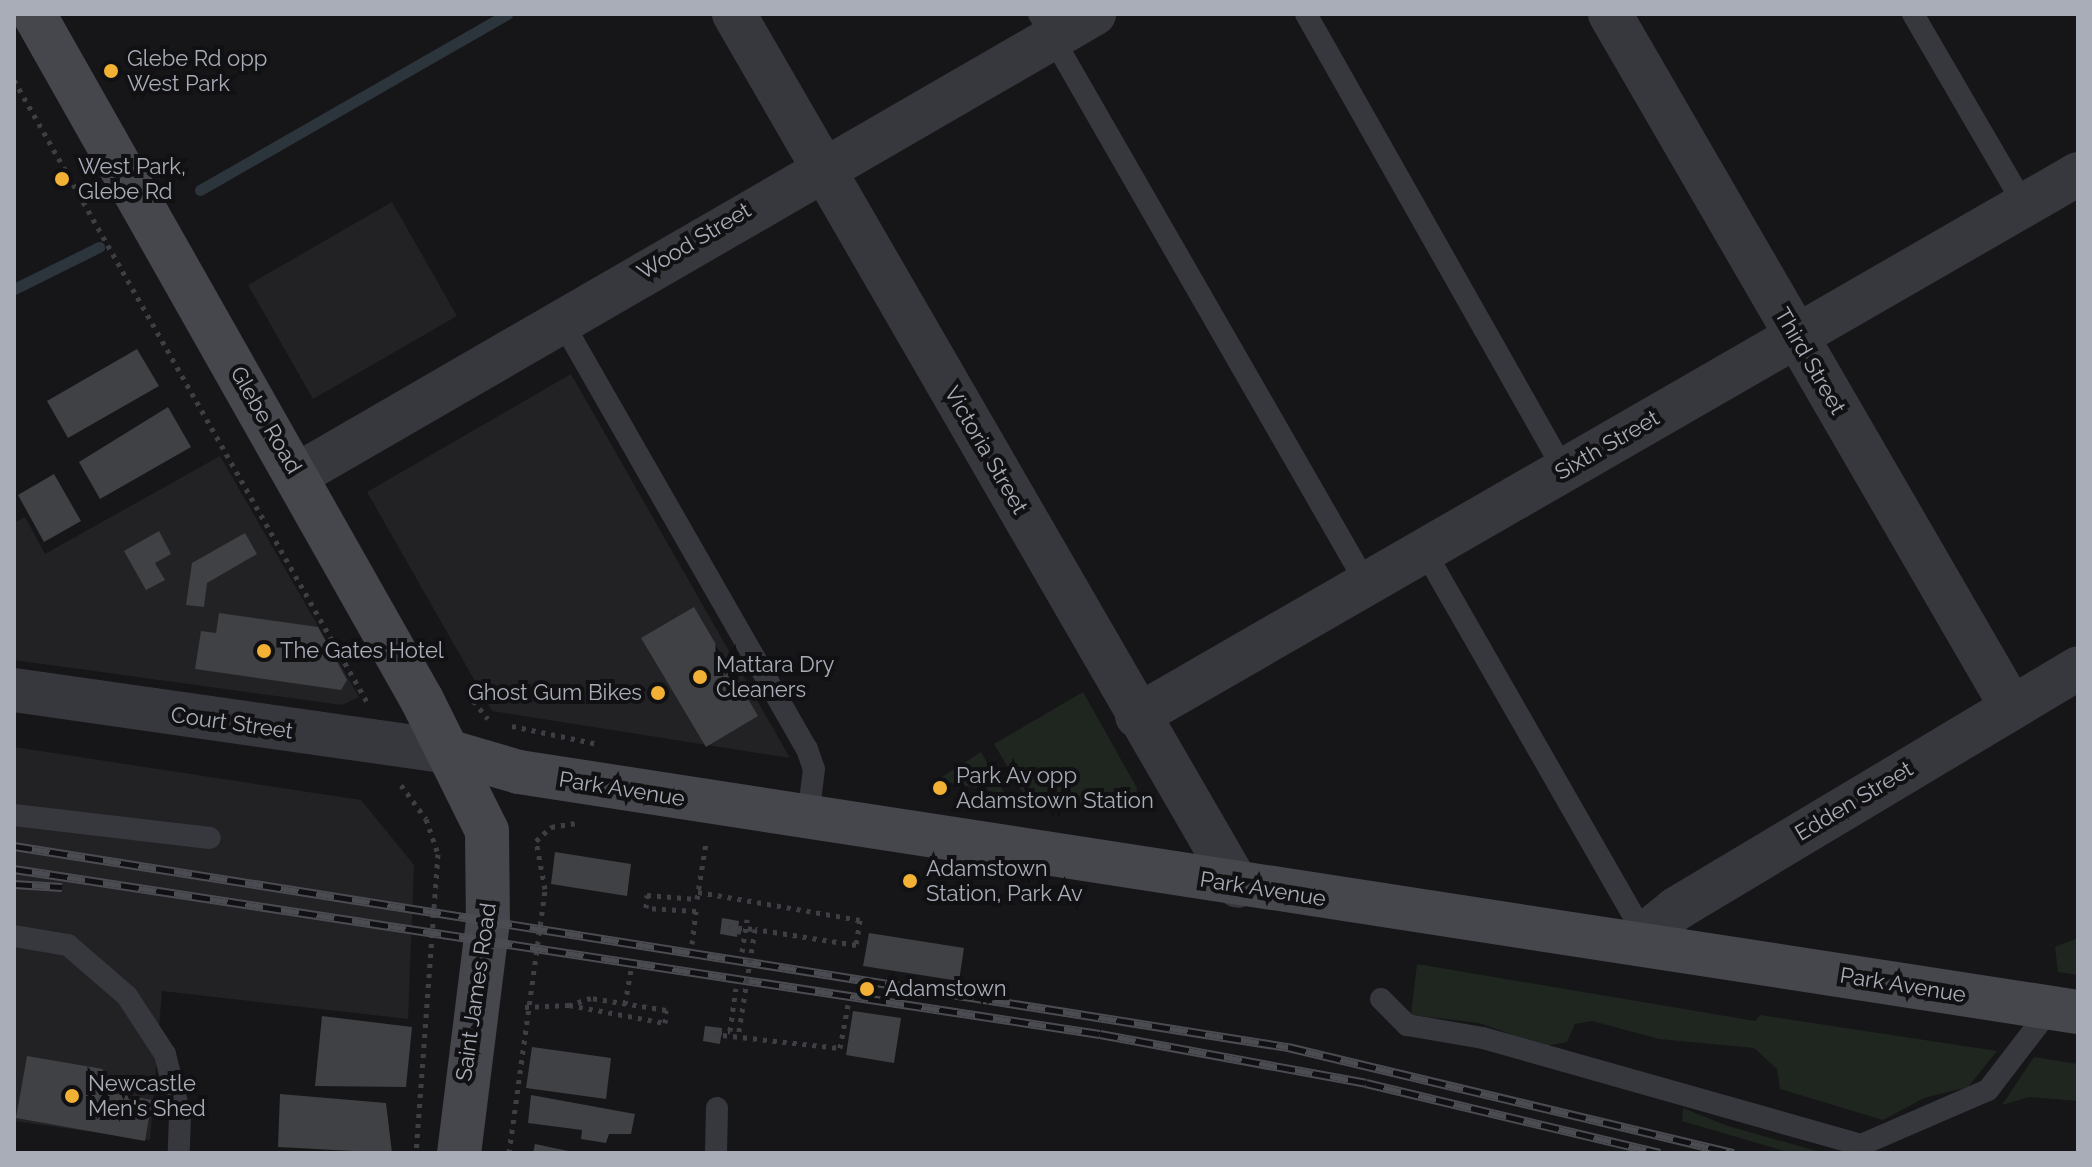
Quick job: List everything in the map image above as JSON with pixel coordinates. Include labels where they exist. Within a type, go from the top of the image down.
[{"type":"main road","name":"Glebe Road","points":[[29,25],[297,475],[450,752],[487,831]]},
{"type":"main road","name":"Park Avenue","points":[[450,752],[519,772],[1238,886],[1640,938],[2064,1010]]},
{"type":"main road","name":"Saint James Road","points":[[459,1153],[488,921],[487,831]]},
{"type":"street","name":"Victoria Street","points":[[734,14],[1238,886]]},
{"type":"street","name":"Wood Street","points":[[297,475],[823,165],[1045,26],[1094,14]]},
{"type":"street","name":"Third Street","points":[[1610,14],[2011,706]]},
{"type":"street","name":"Sixth Street","points":[[1137,716],[2078,174]]},
{"type":"street","name":"Edden Street","points":[[1640,938],[2011,706],[2078,668]]},
{"type":"street","name":"Court Street","points":[[14,690],[450,752]]},
{"type":"lane","points":[[1306,14],[1564,470]]},
{"type":"lane","points":[[1913,14],[2024,205]]},
{"type":"lane","points":[[1045,26],[1366,583]]},
{"type":"lane","points":[[561,320],[807,749],[814,769],[808,817]]},
{"type":"lane","points":[[1424,550],[1640,938]]},
{"type":"lane","points":[[14,815],[210,838]]},
{"type":"lane","points":[[14,936],[68,945],[127,996],[165,1054],[180,1115],[179,1153]]},
{"type":"lane","points":[[1381,999],[1407,1025],[1483,1038],[1861,1145],[1988,1090],[2064,1010]]},
{"type":"lane","points":[[716,1153],[717,1108]]},
{"type":"path","points":[[14,80],[363,690]]},
{"type":"path","points":[[477,710],[491,722],[594,739]]},
{"type":"path","points":[[403,791],[426,819],[438,854],[416,1153]]},
{"type":"path","points":[[547,815],[551,827]]},
{"type":"path","points":[[509,1153],[525,1007],[545,889],[536,841],[551,827],[574,823]]},
{"type":"path","points":[[692,944],[696,911],[646,908],[647,895],[697,899],[706,843]]},
{"type":"path","points":[[698,892],[860,920],[856,945],[728,927],[745,934]]},
{"type":"path","points":[[742,952],[747,919]]},
{"type":"path","points":[[738,1037],[755,929]]},
{"type":"path","points":[[625,1004],[631,971]]},
{"type":"path","points":[[736,988],[730,1031],[713,1034],[840,1048],[848,1005]]},
{"type":"path","points":[[525,1007],[569,1005],[665,1023],[666,1010],[591,998],[569,1005]]},
{"type":"shaded area","points":[[392,202],[457,316],[313,399],[248,285]]},
{"type":"shaded area","points":[[571,374],[790,758],[492,711],[367,492]]},
{"type":"shaded area","points":[[220,456],[359,697],[342,705],[14,660],[14,523],[25,517],[45,554]]},
{"type":"shaded area","points":[[1083,692],[1137,788],[1134,809],[1026,798],[994,744]]},
{"type":"shaded area","points":[[14,747],[361,800],[414,865],[408,1019],[162,991],[150,1140],[14,1121]]},
{"type":"shaded area","points":[[981,752],[1005,794],[937,780]]},
{"type":"shaded area","points":[[2078,938],[2078,975],[2058,972],[2055,947]]},
{"type":"shaded area","points":[[1417,964],[1755,1021],[1760,1015],[1997,1051],[1968,1087],[1924,1098],[1883,1120],[1780,1089],[1777,1069],[1754,1048],[1659,1039],[1592,1021],[1575,1024],[1567,1042],[1545,1046],[1479,1023],[1411,1015]]},
{"type":"shaded area","points":[[2034,1057],[2078,1064],[2078,1101],[2029,1097],[2002,1105]]},
{"type":"shaded area","points":[[1683,1108],[1728,1126],[1824,1153],[1791,1153],[1682,1121]]},
{"type":"building","points":[[137,349],[159,386],[68,438],[47,401]]},
{"type":"building","points":[[168,407],[191,447],[100,499],[79,462]]},
{"type":"building","points":[[54,474],[81,521],[44,542],[18,495]]},
{"type":"building","points":[[159,531],[171,554],[155,563],[165,580],[146,590],[124,551]]},
{"type":"building","points":[[245,533],[257,554],[207,583],[204,607],[186,605],[192,563]]},
{"type":"building","name":"Mattara Dry Cleaners","points":[[694,607],[758,716],[706,747],[641,638]]},
{"type":"building","name":"The Gates Hotel","points":[[219,613],[318,627],[347,680],[341,690],[195,669],[201,631],[216,633]]},
{"type":"building","points":[[555,852],[631,864],[627,896],[551,884]]},
{"type":"building","points":[[722,918],[739,921],[737,937],[720,934]]},
{"type":"building","name":"Adamstown","points":[[869,933],[964,948],[959,981],[863,966]]},
{"type":"building","points":[[853,1011],[901,1018],[894,1063],[846,1055]]},
{"type":"building","points":[[322,1016],[412,1027],[406,1087],[315,1086]]},
{"type":"building","points":[[705,1026],[722,1028],[720,1044],[703,1041]]},
{"type":"building","points":[[532,1047],[611,1058],[606,1099],[526,1088]]},
{"type":"building","name":"Newcastle Men's Shed","points":[[27,1056],[103,1069],[99,1091],[152,1100],[145,1141],[16,1118]]},
{"type":"building","points":[[280,1094],[386,1103],[392,1153],[278,1147]]},
{"type":"building","points":[[531,1095],[635,1114],[631,1134],[609,1134],[606,1143],[581,1139],[582,1130],[528,1123]]},
{"type":"building","points":[[535,1144],[573,1152],[533,1153]]},
{"type":"waterway","points":[[200,190],[507,14]]},
{"type":"waterway","points":[[14,289],[99,247]]},
{"type":"railway","points":[[14,846],[1288,1047],[1734,1153]]},
{"type":"railway","points":[[14,869],[1100,1034],[1366,1083],[1660,1153]]},
{"type":"railway","points":[[14,884],[62,887]]},
{"type":"place","name":"Glebe Rd opp West Park","points":[[111,71]]},
{"type":"place","name":"West Park, Glebe Rd","points":[[62,179]]},
{"type":"place","name":"The Gates Hotel","points":[[264,651]]},
{"type":"place","name":"Mattara Dry Cleaners","points":[[700,677]]},
{"type":"place","name":"Ghost Gum Bikes","points":[[658,693]]},
{"type":"place","name":"Park Av opp Adamstown Station","points":[[940,788]]},
{"type":"place","name":"Adamstown Station, Park Av","points":[[910,881]]},
{"type":"place","name":"Adamstown","points":[[867,989]]},
{"type":"place","name":"Newcastle Men's Shed","points":[[72,1096]]}]
